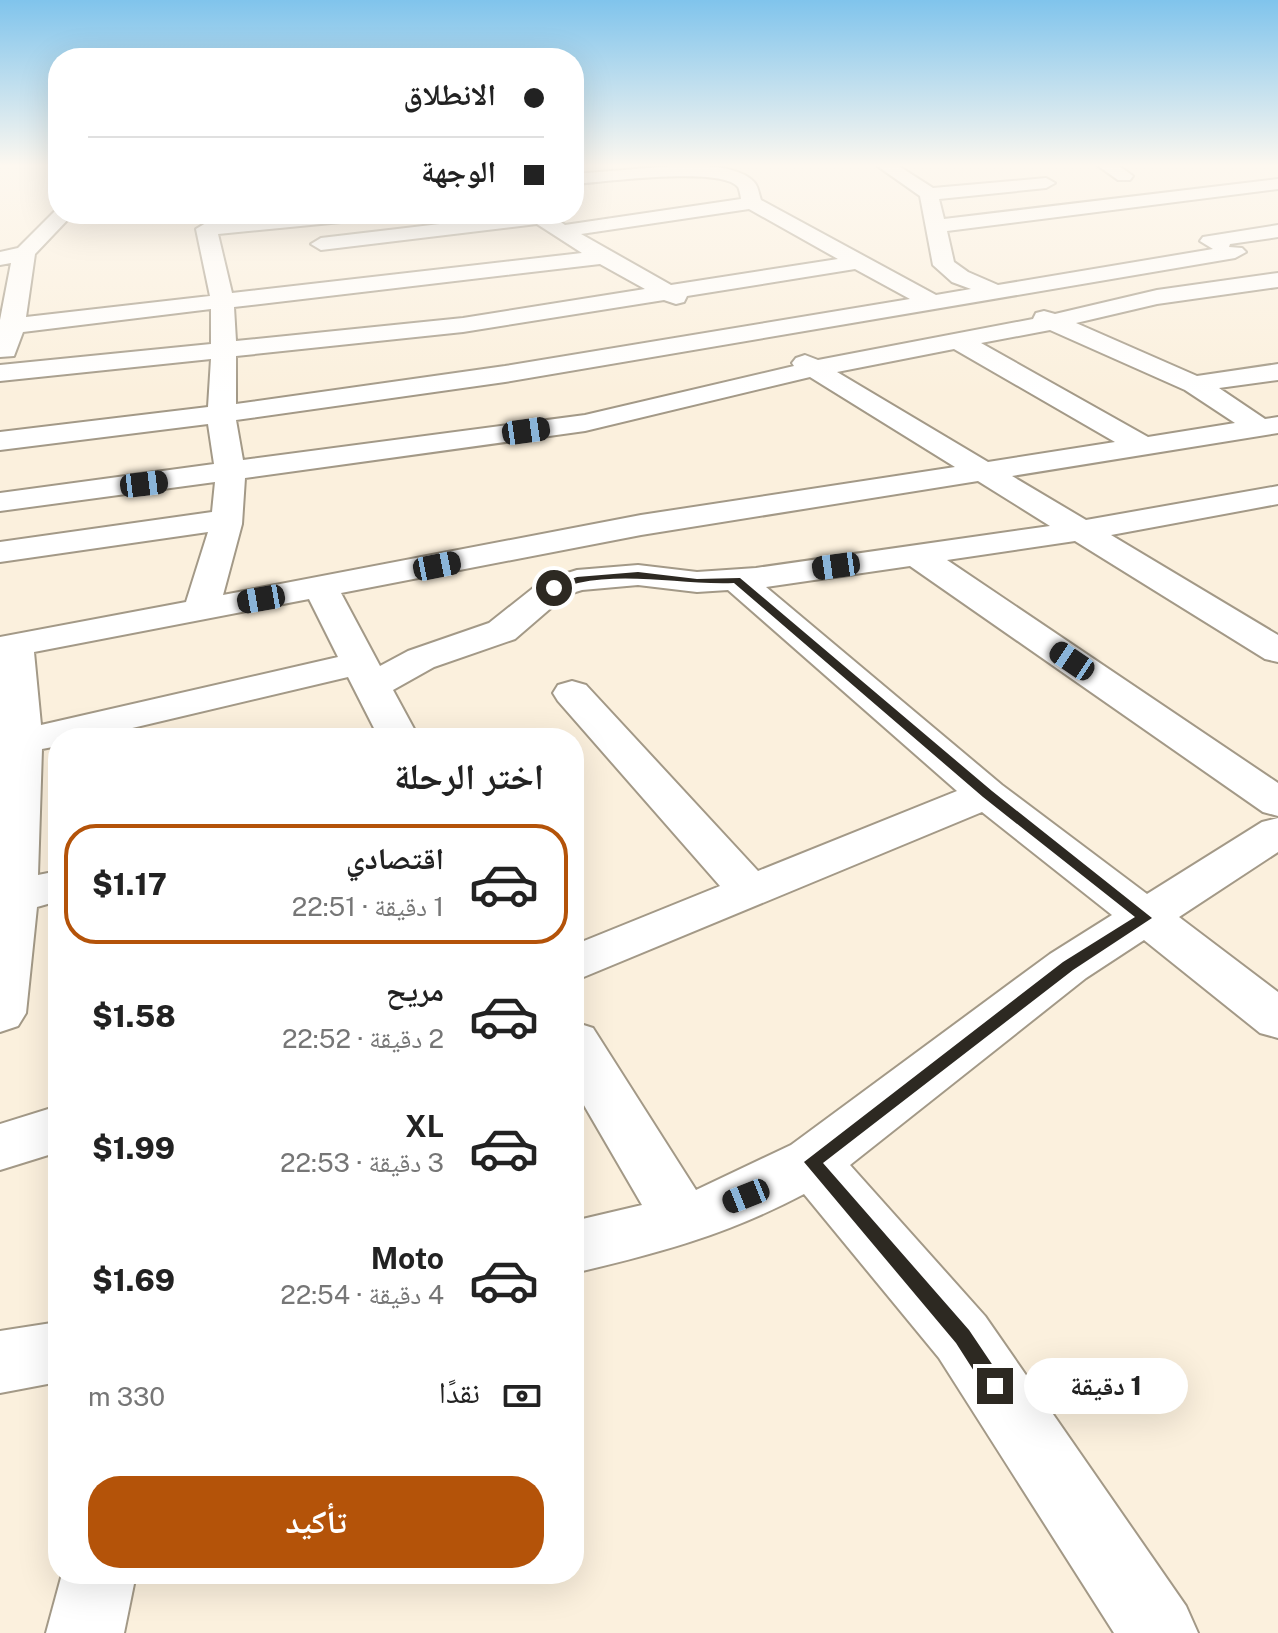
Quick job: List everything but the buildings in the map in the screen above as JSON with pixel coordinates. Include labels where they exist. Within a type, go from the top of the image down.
[{"type":"street","points":[[36,241],[25,252],[21,264],[0,372],[226,350],[750,335],[1188,259],[1257,260]]},
{"type":"street","points":[[201,610],[226,520],[231,473],[222,414],[226,350],[222,252],[213,241]]},
{"type":"street","points":[[302,246],[349,241]]},
{"type":"street","points":[[578,241],[667,292],[816,368],[1278,651]]},
{"type":"street","points":[[821,241],[931,302]]},
{"type":"street","points":[[939,241],[944,265],[960,277],[1052,322],[1194,384],[1269,426]]},
{"type":"street","points":[[1229,241],[1257,260]]},
{"type":"street","points":[[0,502],[231,473],[624,416],[816,368],[1052,322],[1157,297],[1257,260],[1271,241]]},
{"type":"street","points":[[1159,246],[1188,259]]},
{"type":"street","points":[[0,259],[25,252]]},
{"type":"street","points":[[9,314],[222,293],[444,278],[603,257]]},
{"type":"street","points":[[0,441],[222,414],[667,292],[859,262]]},
{"type":"street","points":[[444,278],[481,345]]},
{"type":"street","points":[[957,340],[1141,445]]},
{"type":"street","points":[[1194,384],[1278,372]]},
{"type":"street","points":[[0,1013],[24,894],[11,744],[7,647],[641,525],[1269,426]]},
{"type":"street","points":[[92,728],[366,674],[421,659],[502,631],[554,588],[577,580],[638,575],[697,582],[737,580],[1080,531],[1278,495]]},
{"type":"street","points":[[0,552],[226,520]]},
{"type":"street","points":[[917,555],[1278,803]]},
{"type":"street","points":[[737,580],[987,794],[1278,1019]]},
{"type":"street","points":[[321,589],[394,728]]},
{"type":"street","points":[[1234,625],[1278,614]]},
{"type":"street","points":[[572,693],[750,891]]},
{"type":"street","points":[[11,744],[48,737]]},
{"type":"street","points":[[584,960],[987,794]]},
{"type":"street","points":[[584,1245],[683,1221],[746,1196],[812,1162],[1068,966],[1278,832]]},
{"type":"street","points":[[584,1058],[683,1221]]},
{"type":"street","points":[[0,1147],[48,1132]]},
{"type":"street","points":[[812,1162],[962,1337],[1159,1633]]},
{"type":"street","points":[[0,1362],[48,1354]]},
{"type":"street","points":[[85,1633],[97,1584]]},
{"type":"route","points":[[554,588],[577,580],[638,575],[697,582],[737,580],[987,794],[1145,918],[1068,966],[812,1162],[962,1337],[995,1386]]}]
